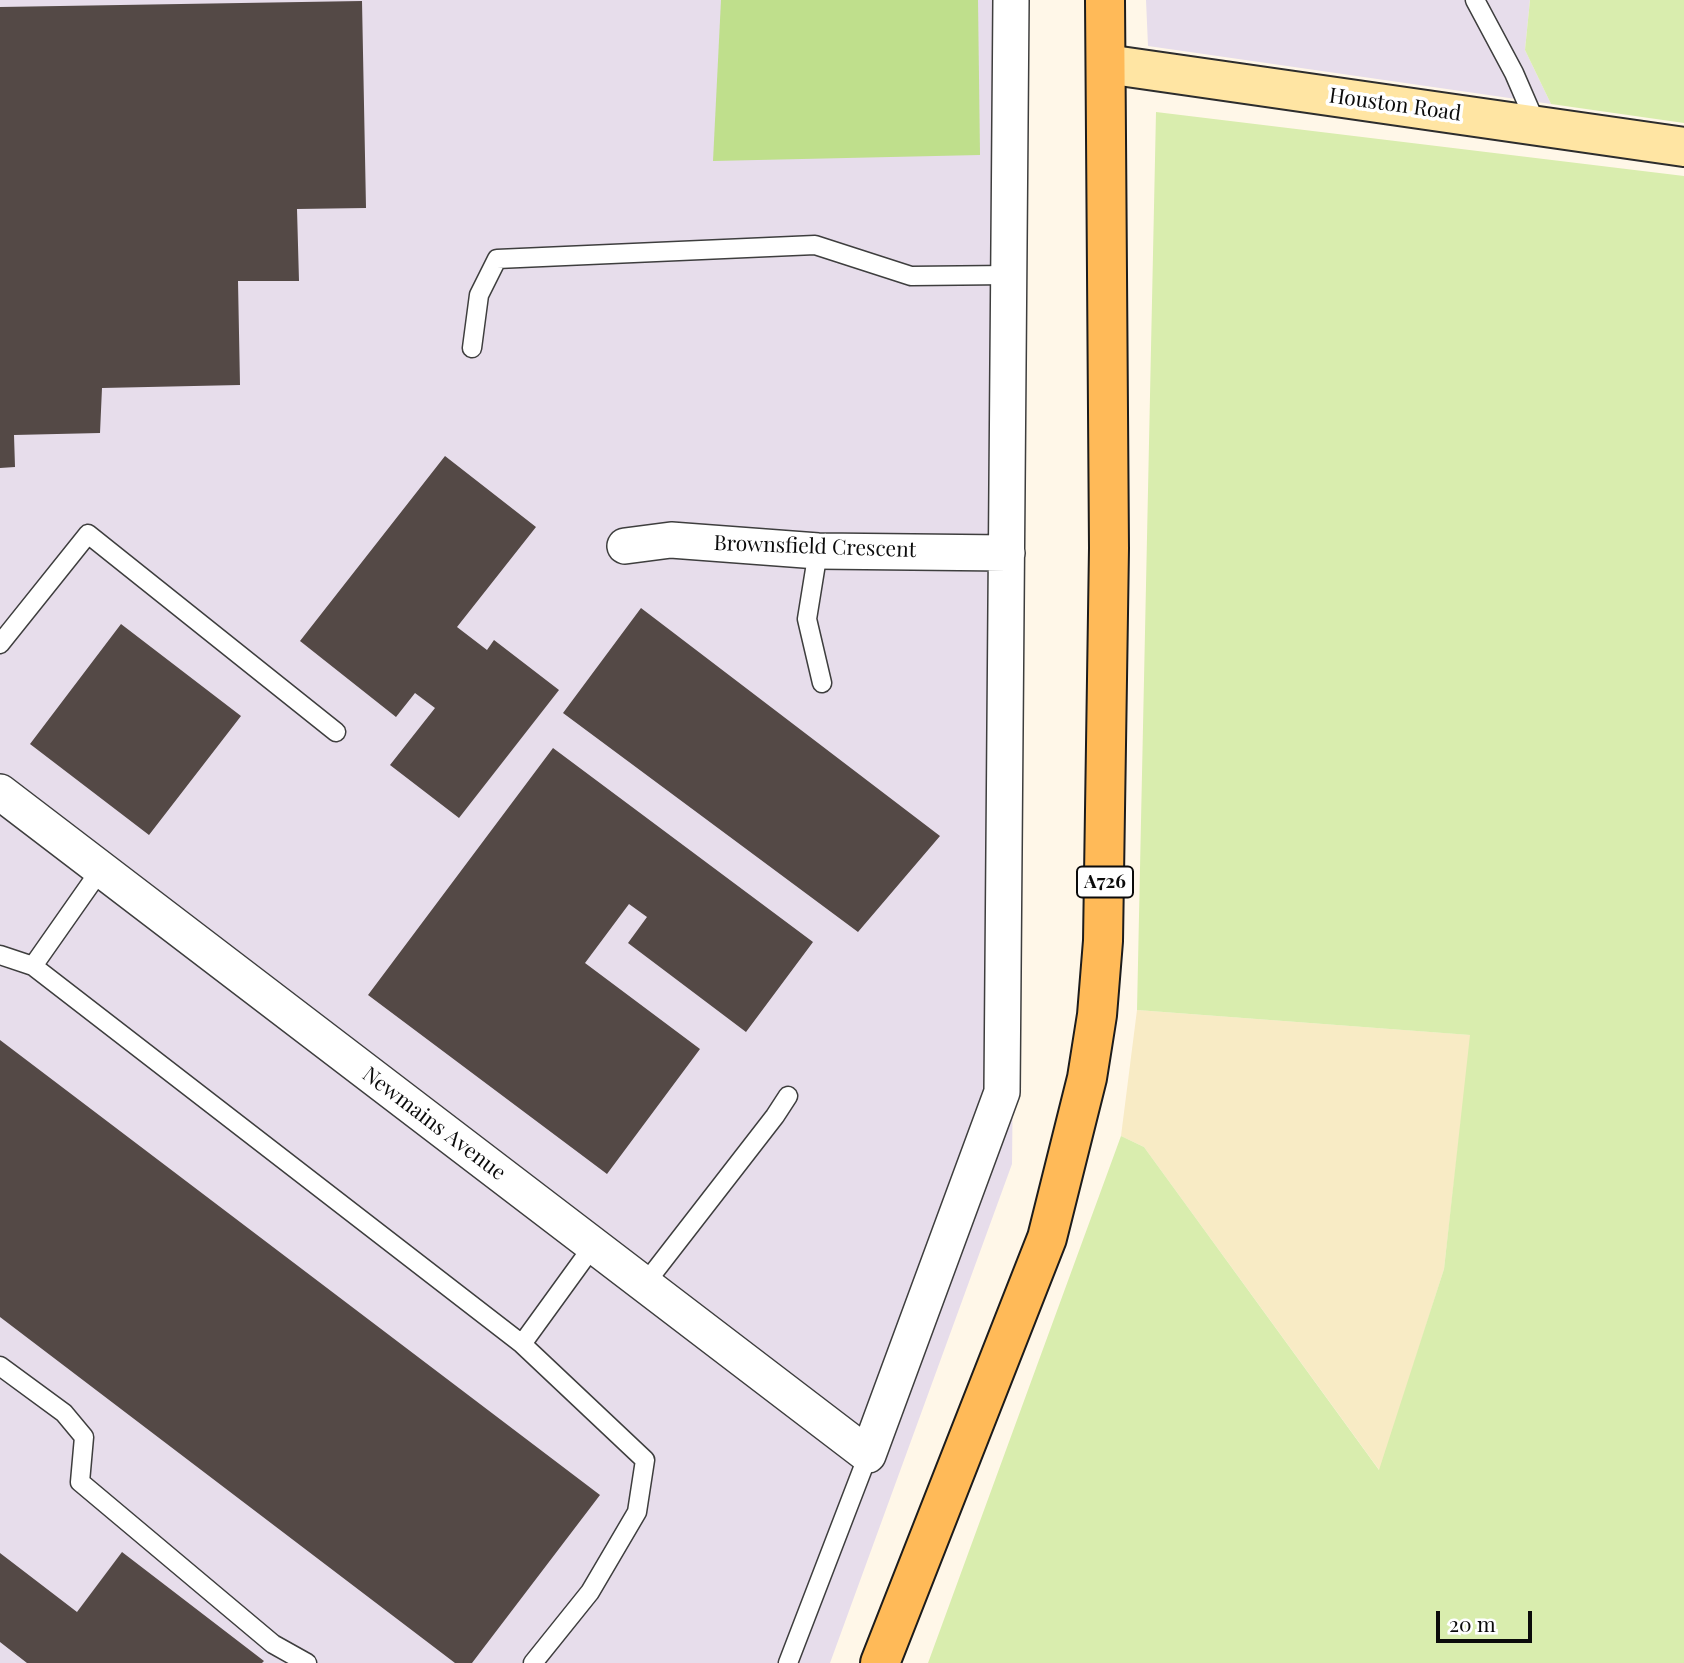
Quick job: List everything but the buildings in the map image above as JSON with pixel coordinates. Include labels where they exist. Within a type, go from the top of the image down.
[{"type":"main road","name":"A726","points":[[880,1663],[1047,1238],[1087,1078],[1097,1015],[1103,941],[1109,589],[1105,0]]},
{"type":"main road","name":"Houston Road","points":[[1106,64],[1684,147]]},
{"type":"street","points":[[868,1455],[1002,1092],[1011,0]]},
{"type":"street","name":"Brownsfield Crescent","points":[[625,546],[671,540],[818,551],[1007,553]]},
{"type":"street","name":"Newmains Avenue","points":[[0,792],[868,1455]]},
{"type":"lane","points":[[1475,0],[1514,74],[1537,126]]},
{"type":"lane","points":[[472,348],[479,295],[497,259],[815,245],[911,276],[1009,275]]},
{"type":"lane","points":[[0,643],[88,534],[336,732]]},
{"type":"lane","points":[[818,551],[807,619],[822,683]]},
{"type":"lane","points":[[33,966],[101,869]]},
{"type":"lane","points":[[0,955],[33,966],[522,1343],[645,1460],[637,1512],[590,1592],[533,1663]]},
{"type":"lane","points":[[645,1285],[788,1096]]},
{"type":"lane","points":[[522,1343],[593,1246]]},
{"type":"lane","points":[[0,1366],[64,1413],[84,1437],[80,1482],[273,1644],[306,1663]]},
{"type":"lane","points":[[788,1663],[868,1455]]},
{"type":"shaded area","points":[[0,0],[1024,0],[1012,1164],[830,1663],[0,1663]]},
{"type":"shaded area","points":[[1146,0],[1530,0],[1525,50],[1551,104],[1148,46]]},
{"type":"shaded area","points":[[1137,1010],[1471,1035],[1444,1269],[1380,1471],[1144,1147],[1121,1136]]},
{"type":"green space","points":[[721,0],[978,0],[980,155],[713,161]]},
{"type":"green space","points":[[1530,0],[1684,0],[1684,123],[1551,104],[1525,50]]},
{"type":"green space","points":[[1156,112],[1684,176],[1684,1663],[928,1663],[1121,1136],[1144,1147],[1379,1470],[1444,1269],[1470,1035],[1137,1010]]}]
